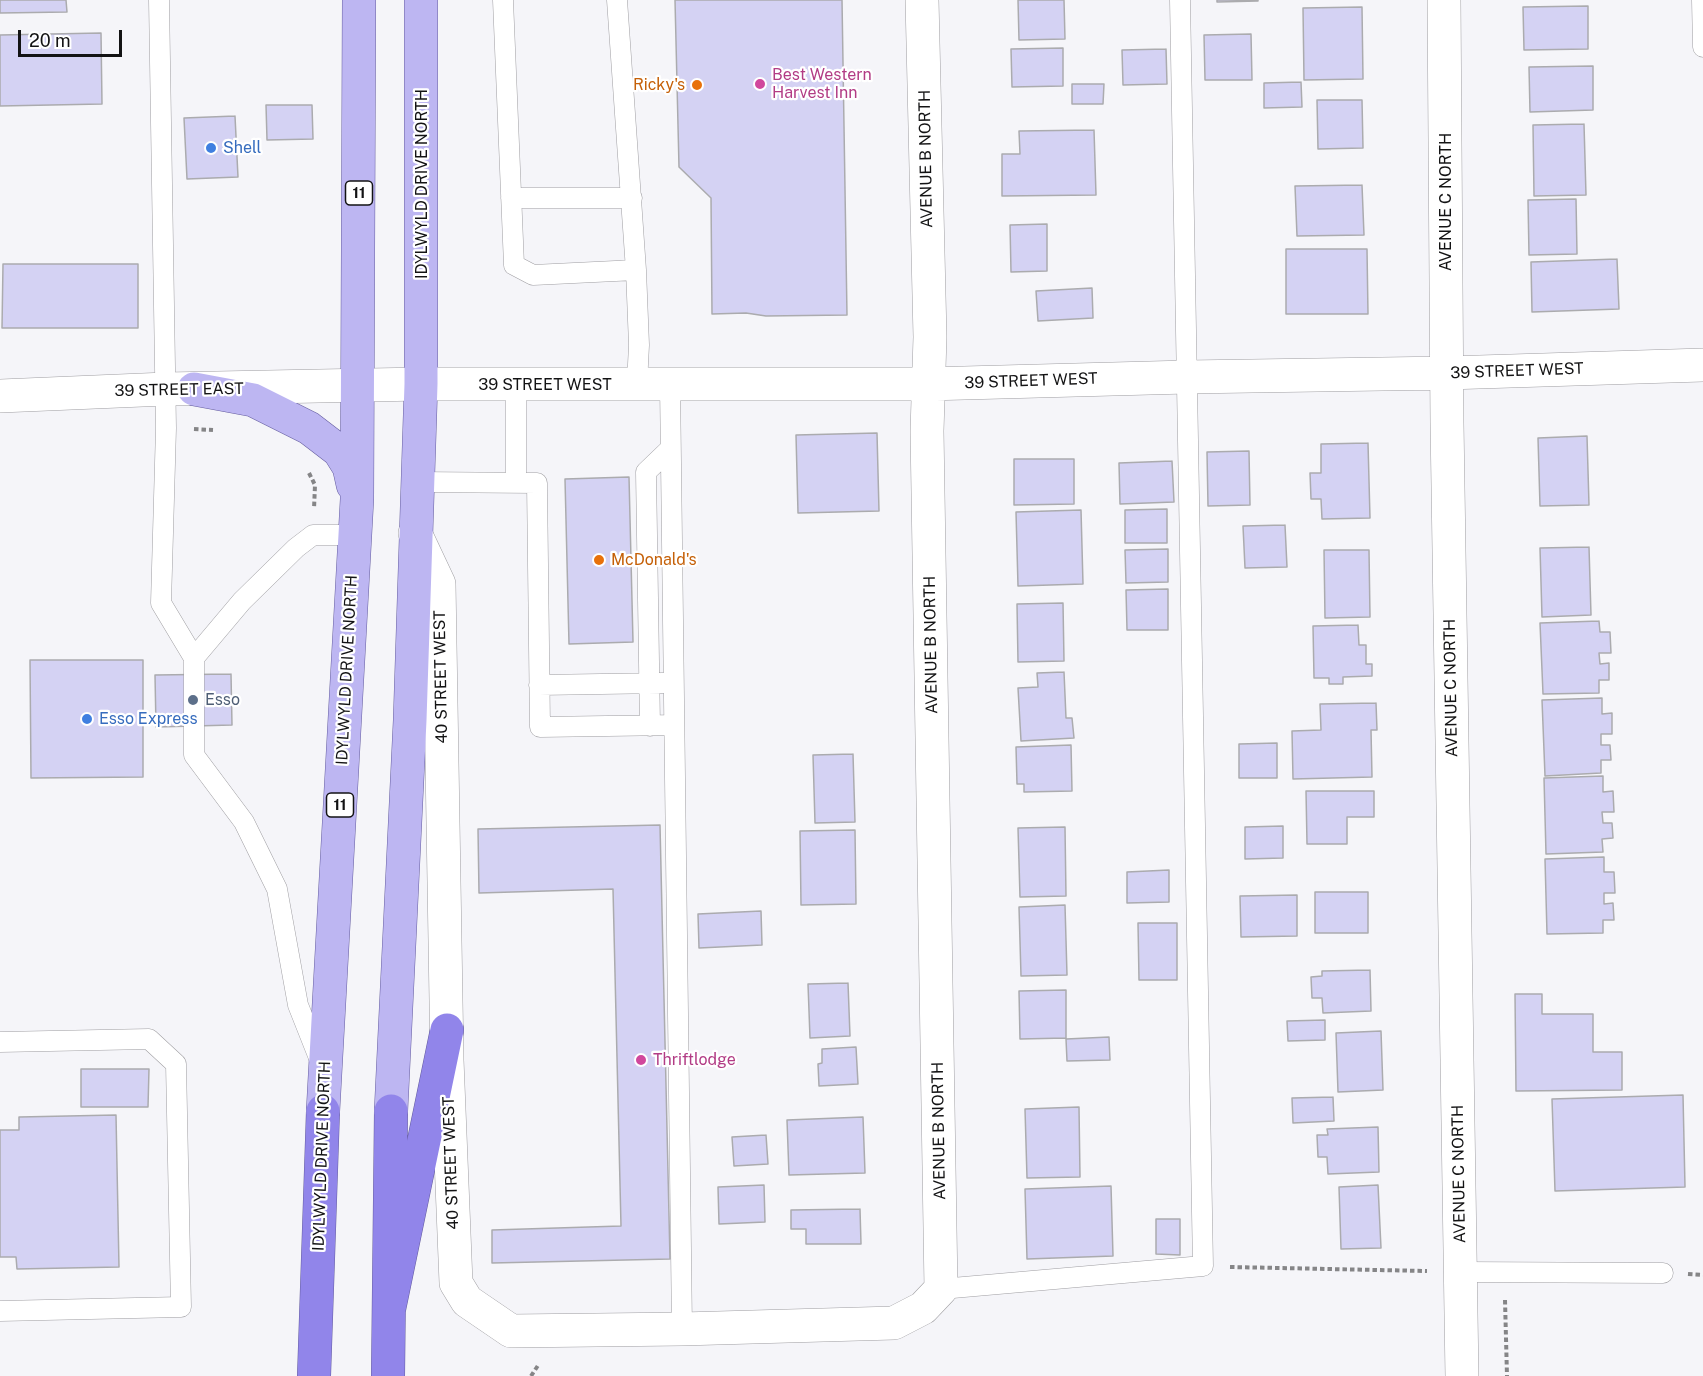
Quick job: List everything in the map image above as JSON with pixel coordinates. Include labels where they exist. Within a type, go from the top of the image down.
[{"type":"highway","points":[[389,1309],[415,1194],[447,1030]]},
{"type":"highway","name":"IDYLWYLD DRIVE NORTH","points":[[314,1376],[323,1111]]},
{"type":"highway","name":"IDYLWYLD DRIVE NORTH","points":[[388,1376],[391,1111]]},
{"type":"main road","name":"IDYLWYLD DRIVE NORTH","points":[[323,1111],[357,499],[359,0]]},
{"type":"main road","name":"IDYLWYLD DRIVE NORTH","points":[[391,1111],[410,720],[422,384],[421,0]]},
{"type":"main road","points":[[180,389],[253,400],[309,428],[339,451],[349,467],[357,499]]},
{"type":"street","name":"AVENUE B NORTH","points":[[922,0],[930,337],[927,384],[941,1289]]},
{"type":"street","name":"AVENUE C NORTH","points":[[1444,0],[1462,1376]]},
{"type":"street","name":"39 STREET WEST","points":[[358,386],[927,384],[1703,365]]},
{"type":"street","name":"39 STREET EAST","points":[[0,396],[180,389],[358,386]]},
{"type":"street","name":"40 STREET WEST","points":[[415,533],[440,584],[447,1030],[456,1283],[466,1301],[511,1331],[682,1329],[894,1323],[923,1308],[941,1289]]},
{"type":"lane","points":[[159,0],[180,389],[166,428],[161,603],[194,658],[194,755],[244,822],[277,889],[298,1005],[325,1074]]},
{"type":"lane","points":[[503,0],[514,265],[533,275],[636,270]]},
{"type":"lane","points":[[941,1289],[1203,1266],[1180,0]]},
{"type":"lane","points":[[1702,0],[1703,47]]},
{"type":"lane","points":[[620,3],[636,270],[638,384]]},
{"type":"lane","points":[[511,198],[632,198]]},
{"type":"lane","points":[[670,384],[682,1329]]},
{"type":"lane","points":[[516,385],[516,483]]},
{"type":"lane","points":[[650,726],[646,472],[670,449]]},
{"type":"lane","points":[[417,482],[537,483],[540,727],[674,725]]},
{"type":"lane","points":[[194,658],[242,601],[313,535],[354,535]]},
{"type":"lane","points":[[539,685],[673,683]]},
{"type":"lane","points":[[0,1042],[149,1040],[176,1064],[181,1307],[0,1311]]},
{"type":"lane","points":[[1460,1272],[1663,1273]]},
{"type":"path","points":[[166,428],[222,431]]},
{"type":"path","points":[[306,466],[315,485],[313,535]]},
{"type":"path","points":[[1203,1266],[1460,1272]]},
{"type":"path","points":[[1504,1273],[1507,1376]]},
{"type":"building","points":[[0,0],[66,0],[67,12],[0,13]]},
{"type":"building","name":"Best Western Harvest Inn","points":[[675,0],[842,0],[847,315],[712,314],[711,198],[679,167]]},
{"type":"building","points":[[1018,0],[1064,0],[1065,39],[1019,40]]},
{"type":"building","points":[[1217,0],[1258,0],[1258,1],[1217,2]]},
{"type":"building","points":[[1588,6],[1588,49],[1524,50],[1523,7]]},
{"type":"building","points":[[1362,7],[1363,79],[1304,80],[1303,8]]},
{"type":"building","points":[[101,33],[102,104],[0,106],[0,35]]},
{"type":"building","points":[[1251,34],[1252,80],[1205,80],[1204,35]]},
{"type":"building","points":[[1063,48],[1063,86],[1012,87],[1011,49]]},
{"type":"building","points":[[1166,49],[1167,84],[1123,85],[1122,50]]},
{"type":"building","points":[[1593,66],[1593,110],[1530,112],[1529,67]]},
{"type":"building","points":[[1301,82],[1302,107],[1264,108],[1264,83]]},
{"type":"building","points":[[1072,84],[1104,84],[1103,104],[1072,104]]},
{"type":"building","points":[[1317,100],[1362,100],[1363,148],[1318,149]]},
{"type":"building","name":"Shell","points":[[266,105],[312,105],[313,139],[267,140]]},
{"type":"building","name":"Shell","points":[[235,116],[238,177],[187,179],[184,118]]},
{"type":"building","points":[[1584,124],[1586,195],[1534,196],[1533,125]]},
{"type":"building","points":[[1094,130],[1096,195],[1002,196],[1002,154],[1020,154],[1019,131]]},
{"type":"building","points":[[1362,185],[1364,235],[1297,236],[1295,186]]},
{"type":"building","points":[[1576,199],[1577,254],[1529,255],[1528,200]]},
{"type":"building","points":[[1047,224],[1047,271],[1011,272],[1010,225]]},
{"type":"building","points":[[1286,249],[1367,249],[1368,314],[1286,314]]},
{"type":"building","points":[[1617,259],[1619,309],[1532,312],[1531,262]]},
{"type":"building","points":[[3,264],[138,264],[138,328],[2,328]]},
{"type":"building","points":[[1092,288],[1093,318],[1038,321],[1036,291]]},
{"type":"building","points":[[877,433],[879,511],[798,513],[796,435]]},
{"type":"building","points":[[1587,436],[1589,505],[1540,506],[1538,438]]},
{"type":"building","points":[[1368,443],[1370,518],[1322,519],[1321,499],[1311,499],[1310,473],[1321,473],[1321,444]]},
{"type":"building","points":[[1249,451],[1250,505],[1208,506],[1207,452]]},
{"type":"building","points":[[1014,459],[1074,459],[1074,504],[1014,505]]},
{"type":"building","points":[[1172,461],[1174,502],[1120,504],[1119,463]]},
{"type":"building","name":"McDonald's","points":[[629,477],[633,642],[569,644],[565,479]]},
{"type":"building","points":[[1167,509],[1167,543],[1125,543],[1125,510]]},
{"type":"building","points":[[1081,510],[1083,584],[1018,586],[1016,512]]},
{"type":"building","points":[[1285,525],[1287,567],[1245,568],[1243,526]]},
{"type":"building","points":[[1589,547],[1591,615],[1542,617],[1540,548]]},
{"type":"building","points":[[1168,549],[1168,582],[1126,583],[1125,550]]},
{"type":"building","points":[[1324,550],[1369,550],[1370,617],[1325,618]]},
{"type":"building","points":[[1168,589],[1168,630],[1127,630],[1126,590]]},
{"type":"building","points":[[1063,603],[1064,661],[1018,662],[1017,604]]},
{"type":"building","points":[[1599,621],[1600,632],[1610,632],[1611,653],[1599,653],[1600,664],[1609,663],[1609,680],[1599,680],[1599,693],[1543,694],[1540,623]]},
{"type":"building","points":[[1358,625],[1359,645],[1366,645],[1366,664],[1372,664],[1372,676],[1343,677],[1343,684],[1329,684],[1329,678],[1314,678],[1313,626]]},
{"type":"building","name":"Esso Express","points":[[30,660],[143,660],[143,777],[31,778]]},
{"type":"building","points":[[1064,672],[1066,718],[1072,718],[1074,738],[1021,741],[1018,688],[1038,687],[1037,673]]},
{"type":"building","name":"Esso","points":[[231,674],[232,725],[156,727],[155,675]]},
{"type":"building","points":[[1602,698],[1602,714],[1612,713],[1612,734],[1601,734],[1601,745],[1610,745],[1611,760],[1601,760],[1601,773],[1545,776],[1542,700]]},
{"type":"building","points":[[1376,703],[1377,730],[1371,730],[1372,777],[1293,779],[1292,731],[1321,730],[1320,704]]},
{"type":"building","points":[[1277,743],[1277,778],[1239,778],[1239,744]]},
{"type":"building","points":[[1071,745],[1072,791],[1024,792],[1024,784],[1017,784],[1016,747]]},
{"type":"building","points":[[853,754],[855,822],[815,823],[813,755]]},
{"type":"building","points":[[1603,776],[1603,792],[1613,791],[1614,812],[1602,812],[1603,823],[1612,823],[1613,838],[1602,839],[1603,852],[1546,854],[1544,778]]},
{"type":"building","points":[[1306,791],[1374,791],[1374,817],[1347,817],[1347,844],[1307,844]]},
{"type":"building","name":"Thriftlodge","points":[[660,825],[670,1259],[492,1263],[492,1230],[621,1226],[613,889],[479,893],[478,829]]},
{"type":"building","points":[[1283,826],[1283,858],[1245,859],[1245,827]]},
{"type":"building","points":[[1065,827],[1066,896],[1020,897],[1018,828]]},
{"type":"building","points":[[855,830],[856,904],[801,905],[800,831]]},
{"type":"building","points":[[1604,857],[1604,872],[1614,872],[1615,893],[1604,893],[1604,904],[1613,903],[1614,920],[1603,920],[1603,933],[1547,934],[1545,859]]},
{"type":"building","points":[[1169,870],[1169,902],[1127,903],[1127,872]]},
{"type":"building","points":[[1315,892],[1368,892],[1368,933],[1315,933]]},
{"type":"building","points":[[1297,895],[1297,936],[1241,937],[1240,896]]},
{"type":"building","points":[[1065,905],[1067,975],[1021,976],[1019,907]]},
{"type":"building","points":[[761,911],[762,945],[699,948],[698,914]]},
{"type":"building","points":[[1138,923],[1177,923],[1177,980],[1139,980]]},
{"type":"building","points":[[1370,970],[1371,1011],[1323,1013],[1322,998],[1312,998],[1311,977],[1322,976],[1322,971]]},
{"type":"building","points":[[848,983],[850,1036],[810,1038],[808,984]]},
{"type":"building","points":[[1066,990],[1066,1038],[1020,1039],[1019,991]]},
{"type":"building","points":[[1515,994],[1542,994],[1542,1014],[1593,1014],[1593,1052],[1622,1052],[1622,1090],[1516,1091]]},
{"type":"building","points":[[1325,1020],[1325,1040],[1288,1041],[1287,1021]]},
{"type":"building","points":[[1381,1031],[1383,1090],[1338,1092],[1336,1033]]},
{"type":"building","points":[[1109,1037],[1110,1060],[1067,1061],[1066,1039]]},
{"type":"building","points":[[856,1047],[858,1084],[819,1086],[818,1064],[822,1063],[822,1049]]},
{"type":"building","points":[[81,1069],[149,1069],[148,1107],[81,1107]]},
{"type":"building","points":[[1683,1095],[1685,1187],[1555,1191],[1552,1099]]},
{"type":"building","points":[[1333,1097],[1334,1121],[1293,1123],[1292,1098]]},
{"type":"building","points":[[1079,1107],[1080,1177],[1027,1178],[1025,1109]]},
{"type":"building","points":[[116,1115],[119,1267],[17,1269],[16,1257],[0,1257],[0,1130],[19,1130],[19,1117]]},
{"type":"building","points":[[863,1117],[865,1173],[789,1175],[787,1120]]},
{"type":"building","points":[[1378,1127],[1379,1172],[1328,1174],[1327,1157],[1318,1157],[1317,1135],[1328,1135],[1327,1129]]},
{"type":"building","points":[[766,1135],[768,1164],[734,1166],[732,1137]]},
{"type":"building","points":[[764,1185],[765,1222],[719,1224],[718,1187]]},
{"type":"building","points":[[1378,1185],[1381,1248],[1341,1249],[1339,1187]]},
{"type":"building","points":[[1111,1186],[1113,1256],[1027,1259],[1025,1189]]},
{"type":"building","points":[[860,1209],[861,1244],[806,1244],[806,1229],[791,1229],[791,1210]]},
{"type":"building","points":[[1156,1219],[1180,1219],[1180,1255],[1156,1254]]},
{"type":"place","name":"Best Western Harvest Inn","points":[[760,84]]},
{"type":"place","name":"Ricky's","points":[[697,85]]},
{"type":"place","name":"Shell","points":[[211,148]]},
{"type":"place","name":"McDonald's","points":[[599,560]]},
{"type":"place","name":"Esso","points":[[193,700]]},
{"type":"place","name":"Esso Express","points":[[87,719]]},
{"type":"place","name":"Thriftlodge","points":[[641,1060]]}]
